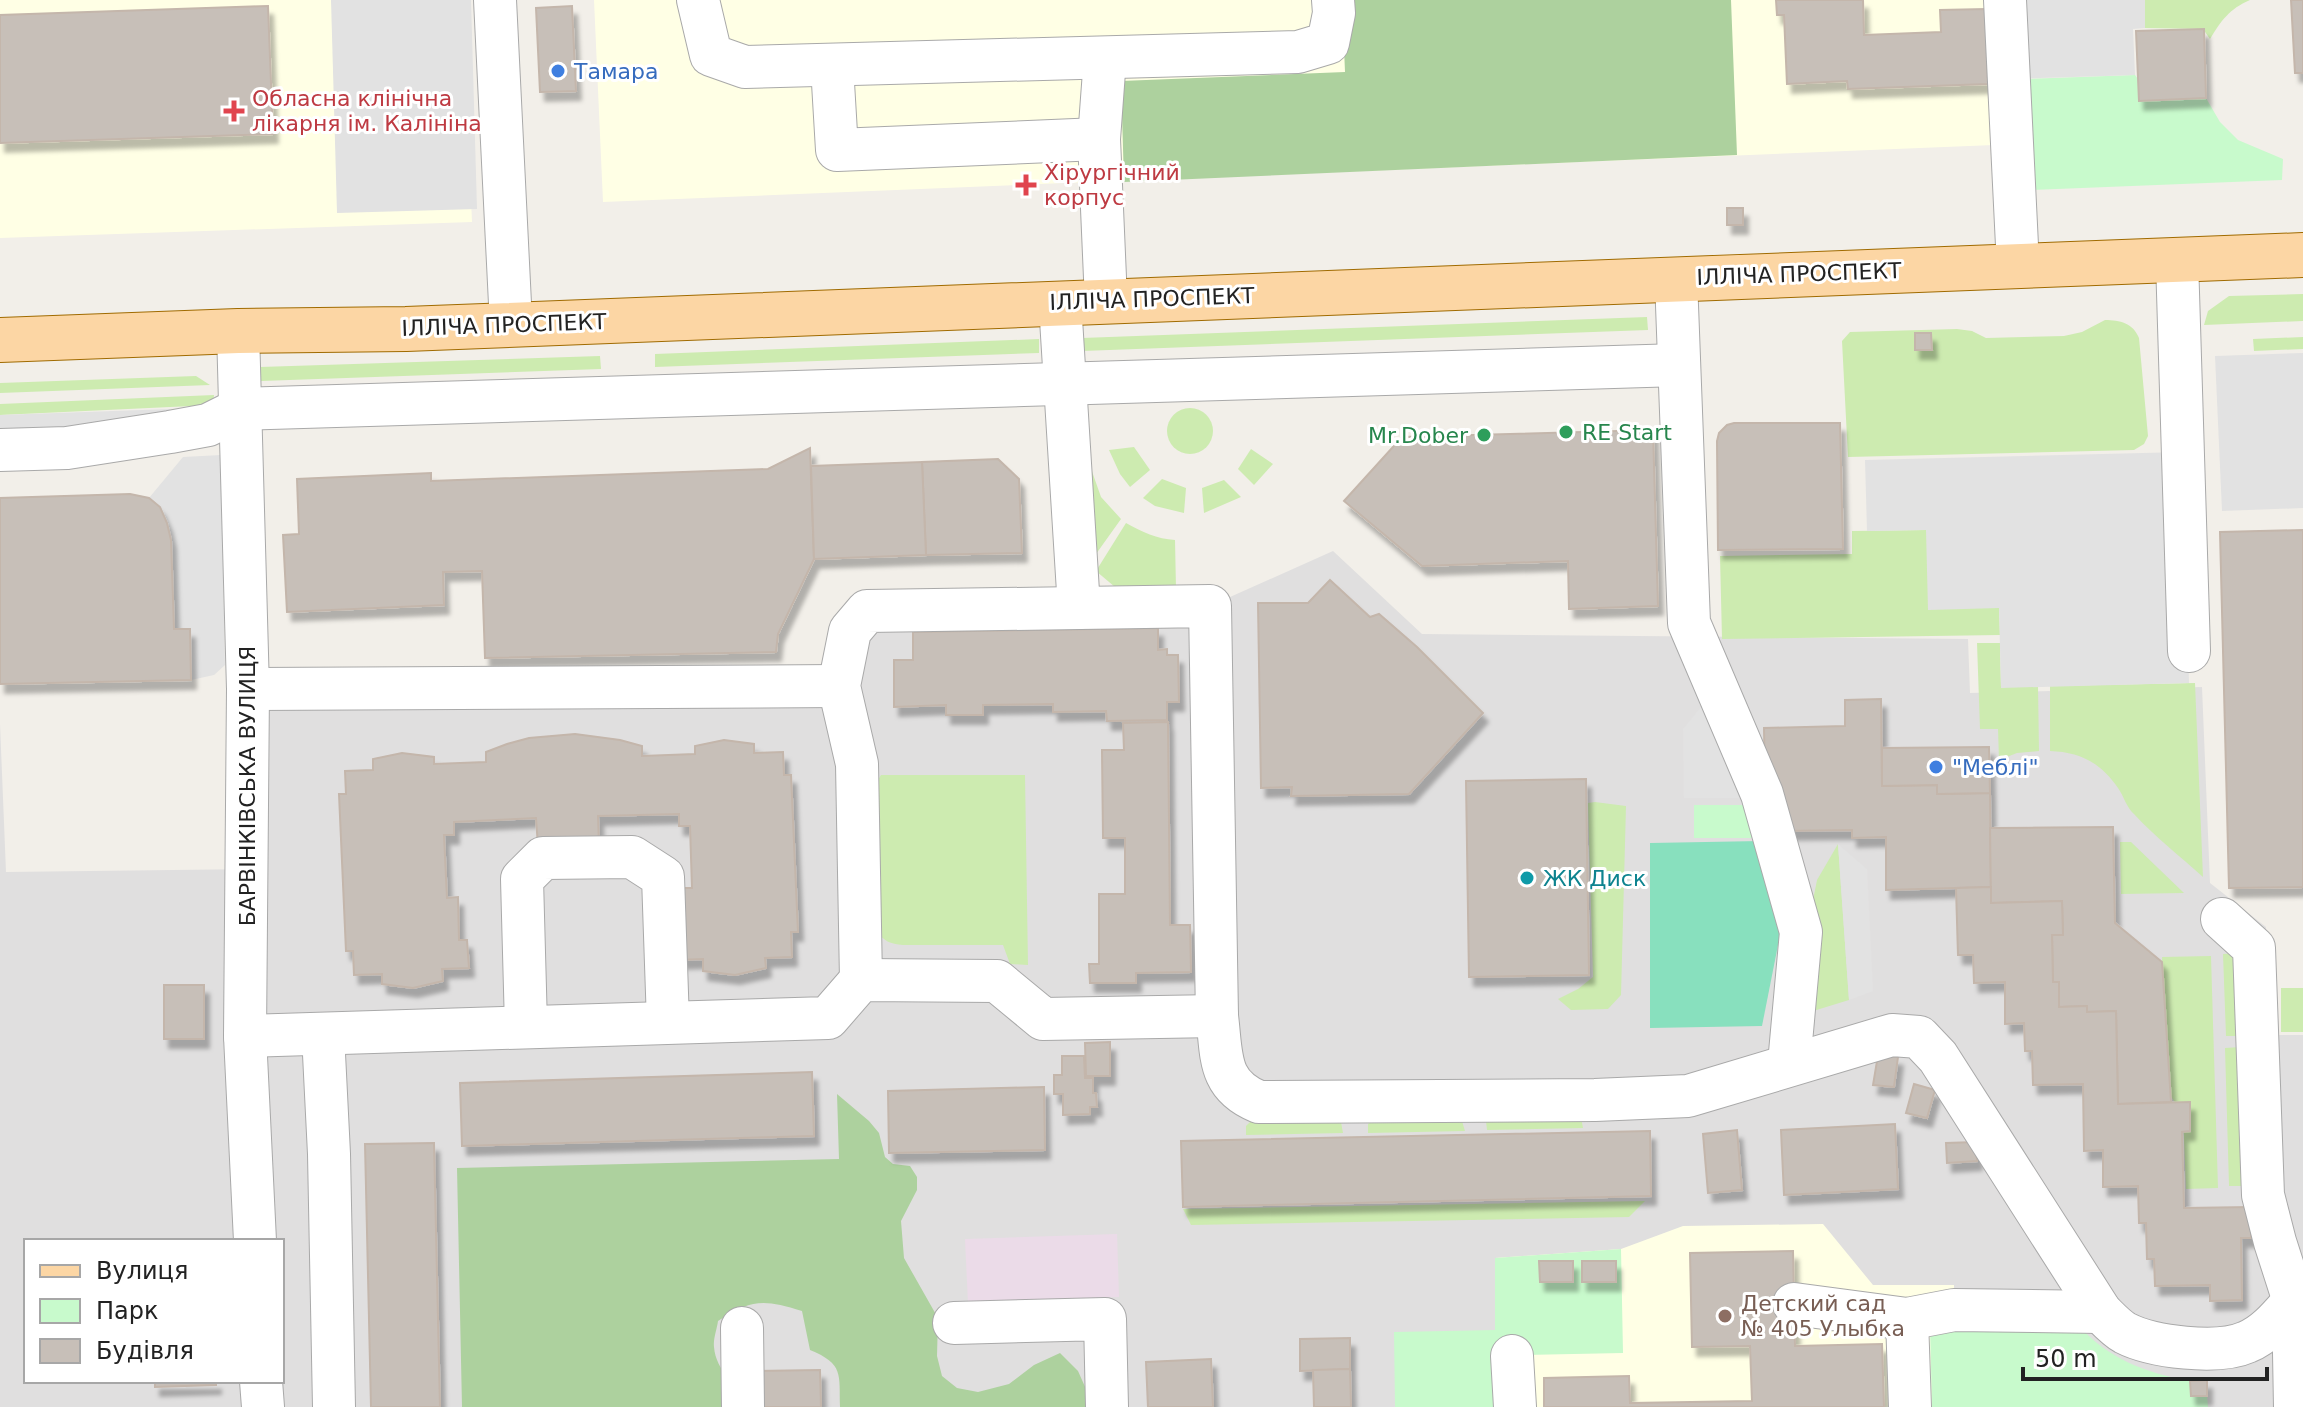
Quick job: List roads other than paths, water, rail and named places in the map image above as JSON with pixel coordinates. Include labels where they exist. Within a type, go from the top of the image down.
[{"type":"main road","name":"ІЛЛІЧА ПРОСПЕКТ","points":[[0,340],[238,331],[406,329],[2303,255]]},
{"type":"street","points":[[495,0],[511,324]]},
{"type":"street","points":[[698,0],[711,55],[745,67],[1298,52],[1328,43],[1334,13],[1333,0]]},
{"type":"street","points":[[2005,0],[2018,266]]},
{"type":"street","points":[[1105,58],[1099,139],[1106,301]]},
{"type":"street","points":[[832,66],[837,150],[1099,139]]},
{"type":"street","points":[[2177,260],[2189,651]]},
{"type":"street","points":[[1676,279],[1689,623],[1762,794],[1801,932],[1789,1064]]},
{"type":"street","points":[[1060,303],[1079,608]]},
{"type":"street","name":"БАРВІНКІВСЬКА ВУЛИЦЯ","points":[[238,331],[248,689],[245,1036],[255,1239]]},
{"type":"street","points":[[0,450],[67,448],[170,432],[208,425],[240,409],[1679,365]]},
{"type":"street","points":[[245,1036],[828,1018],[861,980],[857,764],[839,686],[850,631],[867,611],[1210,606],[1217,1016],[1224,1072],[1243,1096],[1259,1102],[1595,1100],[1688,1096],[1892,1035],[1919,1037],[1938,1057],[2101,1312],[2123,1332],[2163,1345],[2223,1348],[2246,1343],[2271,1327],[2296,1296]]},
{"type":"street","points":[[248,689],[839,686]]},
{"type":"street","points":[[526,1026],[522,879],[543,858],[632,857],[663,877],[668,1022]]},
{"type":"street","points":[[2222,919],[2254,948],[2263,1195],[2296,1296],[2295,1407]]},
{"type":"street","points":[[861,980],[997,981],[1043,1019],[1217,1016]]},
{"type":"street","points":[[323,1034],[329,1154],[334,1407]]},
{"type":"street","points":[[1794,1304],[1907,1319],[1954,1310],[2101,1312]]},
{"type":"street","points":[[954,1323],[1105,1319],[1107,1407]]},
{"type":"street","points":[[1907,1319],[1910,1407]]},
{"type":"street","points":[[742,1328],[743,1407]]},
{"type":"street","points":[[1512,1356],[1515,1407]]},
{"type":"street","points":[[261,1383],[263,1407]]},
{"type":"place","name":"Тамара","points":[[558,71]]},
{"type":"place","name":"Обласна клінічна лікарня ім. Калініна","points":[[234,111]]},
{"type":"place","name":"Хірургічний корпус","points":[[1026,185]]},
{"type":"place","name":"RE Start","points":[[1566,432]]},
{"type":"place","name":"Mr.Dober","points":[[1484,435]]},
{"type":"place","name":"\"Меблі\"","points":[[1936,767]]},
{"type":"place","name":"ЖК Диск","points":[[1527,878]]},
{"type":"place","name":"Детский сад № 405 Улыбка","points":[[1725,1316]]}]
